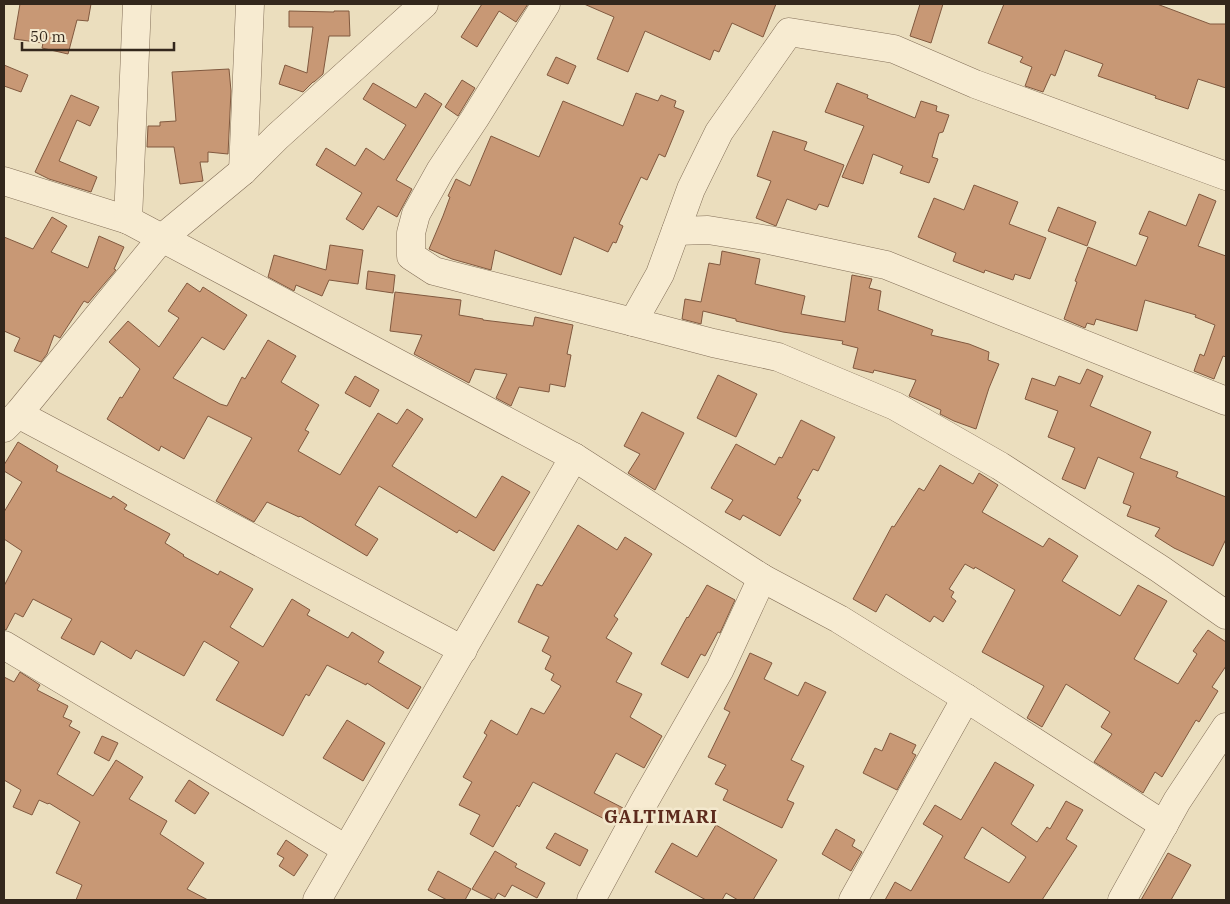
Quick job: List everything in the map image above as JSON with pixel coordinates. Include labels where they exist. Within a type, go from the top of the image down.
[{"type":"street","points":[[128,220],[137,4]]},
{"type":"street","points":[[243,171],[250,4]]},
{"type":"street","points":[[424,4],[277,137],[243,171],[161,239],[11,421],[463,650]]},
{"type":"street","points":[[546,4],[440,171],[416,214],[411,233],[411,256],[434,270],[713,343],[778,357],[895,406],[1000,466],[1160,568],[1226,614]]},
{"type":"street","points":[[633,322],[660,274],[691,189],[719,132],[789,32],[894,49],[975,84],[1226,176]]},
{"type":"street","points":[[4,181],[128,220],[574,457],[762,578],[839,619],[1164,825]]},
{"type":"street","points":[[676,231],[708,230],[769,240],[886,266],[1226,401]]},
{"type":"street","points":[[317,900],[574,457]]},
{"type":"street","points":[[591,900],[644,802],[720,669],[762,578]]},
{"type":"street","points":[[4,645],[346,849]]},
{"type":"street","points":[[853,900],[966,698]]},
{"type":"street","points":[[1122,900],[1177,801],[1226,727]]},
{"type":"building","points":[[20,4],[91,4],[88,21],[77,20],[68,54],[42,48],[43,43],[14,39]]},
{"type":"building","points":[[482,4],[528,4],[516,22],[499,11],[477,47],[461,37]]},
{"type":"building","points":[[584,4],[776,4],[763,37],[732,23],[719,52],[714,50],[710,60],[645,31],[628,72],[597,59],[614,17]]},
{"type":"building","points":[[920,4],[943,4],[931,43],[910,36]]},
{"type":"building","points":[[1004,4],[1157,4],[1210,24],[1226,24],[1226,88],[1198,79],[1188,109],[1098,76],[1103,64],[1065,50],[1055,76],[1051,74],[1043,92],[1025,86],[1032,67],[1020,62],[1023,57],[988,43]]},
{"type":"building","points":[[289,11],[349,11],[350,36],[329,36],[323,74],[303,92],[279,84],[285,65],[307,73],[313,27],[289,27]]},
{"type":"building","points":[[556,57],[576,66],[568,84],[547,75]]},
{"type":"building","points":[[4,65],[28,75],[21,92],[4,86]]},
{"type":"building","points":[[229,69],[231,91],[228,154],[208,152],[208,162],[200,162],[203,181],[180,184],[174,147],[147,147],[148,126],[160,126],[160,122],[176,121],[172,72]]},
{"type":"building","points":[[462,80],[475,88],[458,116],[445,107]]},
{"type":"building","points":[[373,83],[416,108],[425,93],[442,104],[396,180],[412,189],[397,217],[378,206],[363,230],[346,219],[362,193],[316,165],[326,148],[355,166],[366,148],[384,160],[406,125],[363,99]]},
{"type":"building","points":[[837,83],[868,95],[867,98],[915,118],[921,101],[937,106],[936,111],[949,115],[943,132],[939,133],[932,157],[938,159],[929,183],[900,173],[903,166],[873,154],[863,184],[842,177],[864,126],[825,112]]},
{"type":"building","points":[[636,93],[658,101],[661,95],[676,101],[674,107],[684,111],[665,157],[659,154],[647,180],[641,177],[619,224],[623,226],[616,243],[613,242],[608,252],[574,237],[561,275],[495,250],[491,270],[452,259],[429,249],[456,179],[470,186],[491,136],[539,157],[563,101],[623,126]]},
{"type":"building","points":[[71,95],[99,107],[90,126],[77,120],[59,161],[97,177],[91,192],[49,179],[35,172]]},
{"type":"building","points":[[773,131],[807,142],[804,150],[844,165],[828,207],[819,204],[816,210],[787,199],[776,226],[756,218],[771,181],[757,176]]},
{"type":"building","points":[[974,185],[1018,202],[1009,224],[1046,238],[1030,279],[1015,274],[1013,280],[985,270],[984,273],[953,261],[956,253],[918,237],[934,198],[964,210]]},
{"type":"building","points":[[1199,194],[1216,201],[1198,246],[1226,256],[1226,357],[1223,356],[1214,379],[1194,371],[1200,354],[1204,356],[1215,325],[1195,317],[1196,315],[1145,300],[1137,331],[1096,319],[1094,325],[1087,323],[1085,328],[1064,319],[1077,282],[1075,281],[1088,247],[1136,266],[1148,237],[1139,234],[1149,211],[1186,226]]},
{"type":"building","points":[[1058,207],[1096,222],[1087,246],[1048,231]]},
{"type":"building","points":[[52,217],[67,226],[51,252],[88,268],[99,236],[124,247],[114,269],[116,270],[88,303],[84,301],[60,338],[54,335],[47,354],[41,362],[14,351],[20,338],[4,331],[4,237],[33,249]]},
{"type":"building","points":[[330,245],[363,250],[358,284],[329,280],[322,296],[296,285],[294,291],[268,277],[274,255],[326,270]]},
{"type":"building","points":[[722,251],[760,259],[755,284],[805,296],[801,314],[845,322],[852,275],[872,279],[869,288],[881,291],[878,310],[933,330],[931,335],[969,344],[989,352],[988,360],[999,364],[976,429],[954,421],[940,414],[941,410],[909,396],[916,380],[874,370],[873,373],[853,368],[858,348],[842,344],[843,341],[783,332],[703,311],[701,324],[682,319],[685,299],[701,302],[709,263],[720,265]]},
{"type":"building","points":[[368,271],[395,275],[393,293],[366,289]]},
{"type":"building","points":[[187,283],[200,292],[203,287],[247,315],[224,350],[202,337],[173,378],[227,406],[242,377],[245,379],[268,340],[296,356],[281,382],[319,405],[305,430],[309,432],[298,451],[340,475],[378,413],[397,424],[407,409],[423,419],[392,466],[476,518],[502,476],[530,492],[494,551],[459,530],[457,533],[379,486],[355,525],[378,539],[367,556],[300,516],[267,502],[254,522],[216,501],[252,438],[208,416],[184,459],[161,446],[159,451],[107,419],[140,369],[109,342],[128,321],[159,347],[179,318],[168,311]]},
{"type":"building","points":[[395,292],[461,300],[459,315],[483,320],[533,326],[535,317],[573,325],[567,354],[571,355],[565,387],[550,384],[549,392],[519,387],[511,406],[496,398],[507,374],[475,369],[469,383],[414,354],[422,335],[390,331]]},
{"type":"building","points":[[1087,369],[1103,376],[1090,406],[1151,432],[1140,458],[1178,472],[1176,477],[1226,497],[1226,539],[1213,566],[1174,548],[1155,536],[1160,528],[1127,516],[1131,506],[1123,503],[1134,473],[1098,457],[1085,489],[1062,479],[1075,448],[1048,437],[1058,411],[1025,399],[1032,378],[1055,386],[1059,376],[1080,384]]},
{"type":"building","points":[[718,375],[757,394],[736,437],[697,418]]},
{"type":"building","points":[[355,376],[379,390],[370,407],[345,393]]},
{"type":"building","points":[[642,412],[684,433],[655,490],[628,473],[640,454],[624,446]]},
{"type":"building","points":[[801,420],[835,437],[818,471],[813,469],[797,498],[801,500],[780,536],[743,515],[740,520],[725,512],[733,500],[711,488],[736,444],[775,465],[779,457],[782,458]]},
{"type":"building","points":[[18,442],[58,466],[56,471],[111,499],[113,496],[127,505],[124,509],[170,534],[165,543],[183,556],[218,575],[220,571],[253,589],[230,627],[263,647],[292,599],[310,610],[307,615],[348,638],[352,632],[384,652],[378,662],[421,687],[408,709],[367,683],[366,685],[327,665],[309,696],[306,694],[283,736],[216,700],[239,662],[204,641],[184,676],[136,650],[131,659],[101,641],[94,655],[61,638],[72,619],[33,599],[23,617],[15,613],[6,630],[4,629],[4,586],[22,551],[4,539],[4,512],[22,482],[4,471],[4,465]]},
{"type":"building","points":[[940,465],[973,484],[979,473],[998,485],[982,512],[1043,547],[1049,538],[1078,556],[1062,581],[1120,616],[1138,585],[1167,601],[1134,659],[1178,684],[1197,654],[1193,651],[1208,630],[1226,642],[1226,666],[1212,687],[1218,691],[1199,722],[1196,720],[1162,777],[1155,772],[1143,793],[1094,762],[1112,734],[1101,727],[1110,712],[1066,684],[1042,727],[1027,718],[1044,686],[982,652],[1015,590],[975,567],[974,569],[965,564],[949,589],[954,592],[951,597],[956,601],[943,622],[934,616],[930,622],[886,594],[876,612],[853,599],[892,526],[894,527],[919,488],[924,491]]},
{"type":"building","points":[[578,525],[617,550],[625,537],[652,554],[614,616],[618,619],[606,638],[632,653],[616,682],[642,694],[630,717],[662,736],[644,768],[616,753],[594,793],[623,808],[614,824],[533,782],[519,807],[517,805],[493,847],[470,834],[480,815],[459,805],[472,782],[463,777],[487,735],[484,733],[491,720],[517,735],[531,708],[544,714],[561,686],[551,680],[554,674],[545,669],[551,656],[542,651],[549,637],[518,622],[537,584],[542,586]]},
{"type":"building","points":[[707,585],[735,600],[720,633],[718,632],[705,656],[701,654],[688,678],[661,664]]},
{"type":"building","points":[[750,653],[772,663],[764,679],[798,696],[805,682],[826,692],[791,760],[804,766],[787,800],[794,803],[782,828],[723,800],[728,790],[715,784],[726,765],[708,757],[730,712],[724,709]]},
{"type":"building","points":[[20,672],[40,685],[37,690],[68,706],[63,717],[72,721],[69,726],[80,732],[57,774],[93,796],[116,760],[143,777],[129,799],[167,821],[160,834],[204,863],[187,889],[208,900],[76,900],[82,885],[56,873],[80,822],[49,803],[39,800],[32,815],[13,807],[21,790],[4,780],[4,677],[14,682]]},
{"type":"building","points":[[347,720],[385,743],[363,781],[323,758]]},
{"type":"building","points":[[890,733],[916,745],[912,753],[916,755],[897,790],[863,773],[875,748],[882,751]]},
{"type":"building","points":[[102,736],[118,743],[109,761],[94,753]]},
{"type":"building","points":[[995,762],[1034,785],[1011,824],[1037,842],[1047,827],[1050,829],[1066,801],[1083,810],[1066,839],[1077,846],[1042,900],[885,900],[895,882],[911,891],[943,836],[923,824],[935,805],[961,820]],"holes":[[[982,827],[1026,857],[1009,883],[964,858]]]},
{"type":"building","points":[[189,780],[209,793],[195,814],[175,801]]},
{"type":"building","points":[[716,825],[777,860],[753,900],[738,900],[726,893],[722,900],[706,900],[655,872],[672,843],[697,857]]},
{"type":"building","points":[[836,829],[855,840],[852,846],[862,852],[851,871],[822,854]]},
{"type":"building","points":[[555,833],[588,850],[580,866],[546,848]]},
{"type":"building","points":[[286,840],[308,855],[294,876],[279,866],[284,858],[277,854]]},
{"type":"building","points":[[495,851],[517,864],[515,867],[545,883],[537,898],[512,885],[505,897],[498,893],[494,900],[472,889]]},
{"type":"building","points":[[1168,853],[1191,865],[1171,900],[1141,900]]},
{"type":"building","points":[[438,871],[471,889],[465,900],[447,900],[428,890]]},
{"type":"district","name":"GALTIMARI","points":[[661,816]]}]
